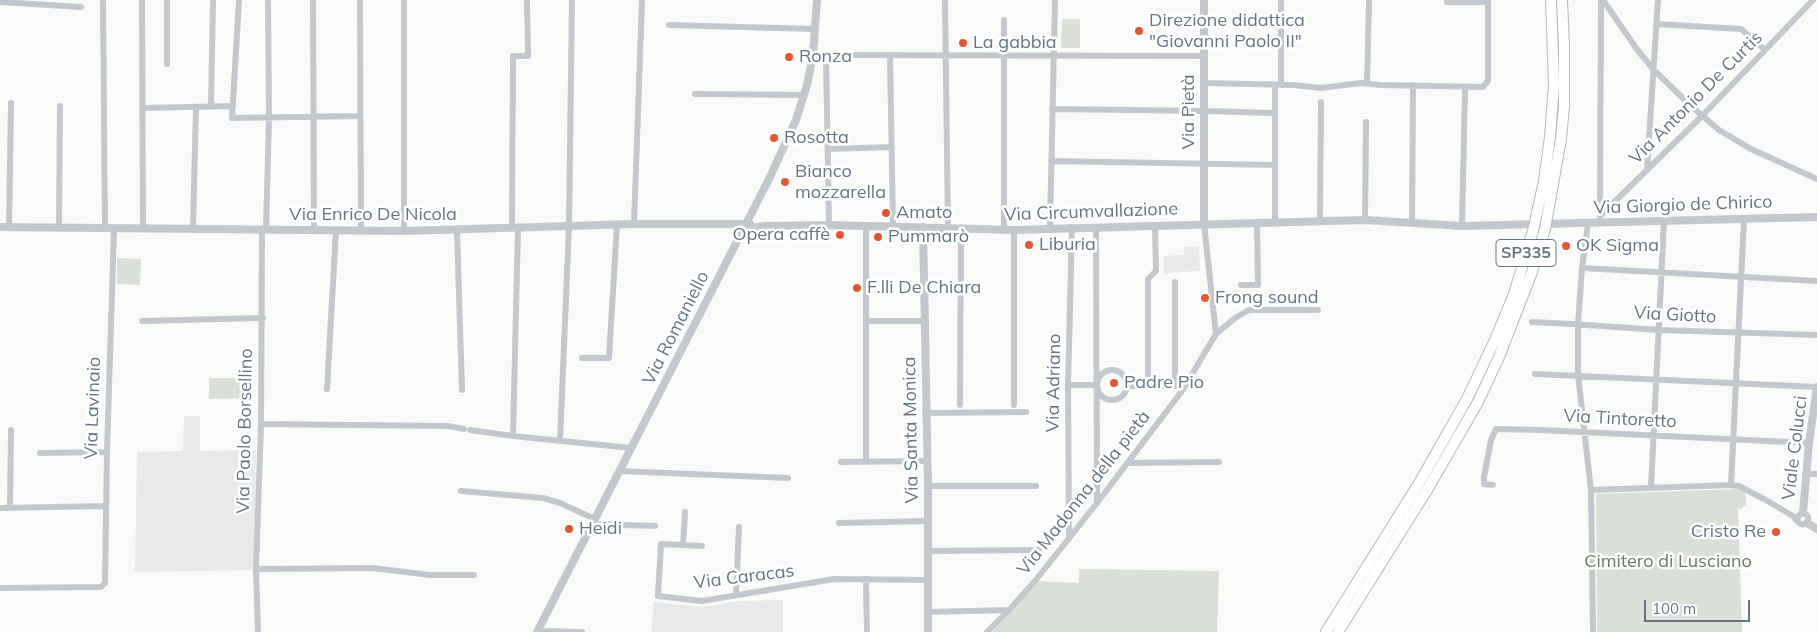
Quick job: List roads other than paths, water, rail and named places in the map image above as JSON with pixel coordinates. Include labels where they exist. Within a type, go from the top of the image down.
[{"type":"highway","name":"SP335","points":[[1338,632],[1422,488],[1495,340],[1514,294],[1533,231],[1544,181],[1550,137],[1554,85],[1551,0]]},
{"type":"highway","name":"SP335","points":[[1326,632],[1478,402],[1500,357],[1532,272],[1544,229],[1559,148],[1564,106],[1562,0]]},
{"type":"street","points":[[103,0],[105,228]]},
{"type":"street","points":[[142,0],[143,229]]},
{"type":"street","points":[[166,64],[167,0]]},
{"type":"street","points":[[211,106],[214,0]]},
{"type":"street","points":[[240,0],[232,118],[360,116]]},
{"type":"street","name":"Via Paolo Borsellino","points":[[258,632],[256,569],[261,424],[264,230],[269,118],[268,0]]},
{"type":"street","points":[[313,0],[314,230]]},
{"type":"street","points":[[360,0],[361,230]]},
{"type":"street","points":[[404,0],[404,230]]},
{"type":"street","points":[[513,436],[515,228],[513,56],[528,56],[528,0]]},
{"type":"street","points":[[560,441],[569,226],[572,0]]},
{"type":"street","points":[[634,224],[642,0]]},
{"type":"street","name":"Via Romaniello","points":[[537,632],[745,227],[796,120],[813,55],[817,0]]},
{"type":"street","points":[[945,0],[948,228]]},
{"type":"street","points":[[1050,228],[1054,0]]},
{"type":"street","name":"Via Pietà","points":[[1204,0],[1204,224]]},
{"type":"street","points":[[1275,222],[1275,113],[1278,85],[1281,0]]},
{"type":"street","points":[[1367,83],[1369,0]]},
{"type":"street","points":[[1602,0],[1653,69],[1702,116],[1719,130],[1751,149],[1817,179]]},
{"type":"street","points":[[1600,220],[1602,0]]},
{"type":"street","points":[[1647,170],[1658,0]]},
{"type":"street","name":"Via Antonio De Curtis","points":[[1600,220],[1813,0]]},
{"type":"street","points":[[1204,83],[1321,88],[1367,83],[1483,87],[1488,81],[1488,1],[1447,2]]},
{"type":"street","points":[[0,2],[81,7]]},
{"type":"street","points":[[1004,20],[1004,230]]},
{"type":"street","points":[[1657,24],[1741,30],[1765,50]]},
{"type":"street","points":[[669,25],[815,29]]},
{"type":"street","points":[[813,55],[1204,56]]},
{"type":"street","points":[[826,55],[829,225]]},
{"type":"street","points":[[890,55],[893,227]]},
{"type":"street","points":[[1412,85],[1415,224],[1462,226],[1465,90]]},
{"type":"street","points":[[696,94],[804,95]]},
{"type":"street","points":[[1320,221],[1321,102]]},
{"type":"street","points":[[9,227],[11,103]]},
{"type":"street","points":[[59,227],[60,106]]},
{"type":"street","points":[[143,108],[233,106]]},
{"type":"street","points":[[193,229],[196,107]]},
{"type":"street","points":[[1052,109],[1204,110],[1275,113]]},
{"type":"street","points":[[1365,220],[1366,122]]},
{"type":"street","points":[[828,149],[892,148]]},
{"type":"street","points":[[1051,161],[1275,165]]},
{"type":"street","points":[[750,216],[761,225]]},
{"type":"street","name":"Via Giorgio de Chirico","points":[[1462,226],[1588,224],[1600,220],[1817,217]]},
{"type":"street","points":[[1731,485],[1744,218]]},
{"type":"street","name":"Via Circumvallazione","points":[[745,227],[761,225],[829,225],[1014,230],[1365,220],[1415,224]]},
{"type":"street","points":[[1652,487],[1664,220]]},
{"type":"street","points":[[1241,285],[1258,284],[1256,222]]},
{"type":"street","points":[[582,358],[609,358],[617,224]]},
{"type":"street","name":"Via Enrico De Nicola","points":[[0,227],[457,230],[634,224],[745,227]]},
{"type":"street","points":[[1204,224],[1216,334]]},
{"type":"street","points":[[1588,224],[1582,268],[1578,324],[1578,375],[1591,490],[1593,632]]},
{"type":"street","points":[[1148,386],[1148,280],[1156,271],[1154,225]]},
{"type":"street","points":[[866,226],[866,462]]},
{"type":"street","name":"Via Santa Monica","points":[[923,227],[926,321],[925,413],[928,486],[928,632]]},
{"type":"street","name":"Via Adriano","points":[[1069,539],[1068,385],[1072,227]]},
{"type":"street","points":[[1096,227],[1097,502]]},
{"type":"street","name":"Via Lavinaio","points":[[0,588],[101,587],[105,583],[114,229]]},
{"type":"street","points":[[960,405],[961,229]]},
{"type":"street","points":[[327,389],[336,230]]},
{"type":"street","points":[[457,230],[462,390]]},
{"type":"street","points":[[1014,230],[1014,405]]},
{"type":"street","points":[[1582,268],[1817,281]]},
{"type":"street","points":[[1175,282],[1175,386]]},
{"type":"street","points":[[1216,334],[1235,318],[1249,310],[1318,310]]},
{"type":"street","points":[[142,321],[263,318]]},
{"type":"street","points":[[866,321],[926,321]]},
{"type":"street","name":"Via Giotto","points":[[1532,322],[1738,334],[1817,335]]},
{"type":"street","name":"Via Madonna della pietà","points":[[987,632],[1009,610],[1069,539],[1185,386],[1216,334]]},
{"type":"street","points":[[1112,369],[1125,376],[1127,386],[1123,395],[1114,400],[1104,398],[1097,385],[1100,376],[1112,369]]},
{"type":"street","points":[[1535,374],[1817,387]]},
{"type":"street","points":[[1068,385],[1097,385]]},
{"type":"street","points":[[1127,386],[1185,386]]},
{"type":"street","name":"Viale Colucci","points":[[1817,387],[1815,410],[1808,443],[1802,513],[1798,516],[1798,521],[1802,524],[1807,523],[1817,529]]},
{"type":"street","points":[[925,413],[1026,412]]},
{"type":"street","points":[[261,424],[448,426],[513,436],[631,448]]},
{"type":"street","name":"Via Tintoretto","points":[[1493,485],[1484,484],[1484,477],[1496,429],[1808,443]]},
{"type":"street","points":[[10,508],[11,430]]},
{"type":"street","points":[[40,453],[107,452]]},
{"type":"street","points":[[841,462],[926,461]]},
{"type":"street","points":[[1127,463],[1219,462]]},
{"type":"street","points":[[619,472],[788,478]]},
{"type":"street","points":[[1805,474],[1817,474]]},
{"type":"street","points":[[928,486],[1036,486]]},
{"type":"street","points":[[1591,490],[1739,486],[1793,516],[1798,521]]},
{"type":"street","points":[[461,491],[543,498],[560,503],[594,522],[655,526]]},
{"type":"street","points":[[0,508],[106,506]]},
{"type":"street","points":[[683,545],[686,512]]},
{"type":"street","name":"Viale Colucci","points":[[1802,513],[1808,516],[1807,523]]},
{"type":"street","points":[[839,523],[927,521]]},
{"type":"street","points":[[736,595],[738,527]]},
{"type":"street","name":"Via Caracas","points":[[702,546],[661,544],[658,596],[702,601],[834,579],[928,580]]},
{"type":"street","points":[[927,551],[1039,550]]},
{"type":"street","points":[[256,569],[373,568],[430,575],[474,575]]},
{"type":"street","points":[[866,580],[867,632]]},
{"type":"street","points":[[928,612],[1009,610]]},
{"type":"street","points":[[537,632],[582,632]]},
{"type":"place","name":"Direzione didattica \"Giovanni Paolo II\"","points":[[1139,31]]},
{"type":"place","name":"La gabbia","points":[[963,43]]},
{"type":"place","name":"Ronza","points":[[789,57]]},
{"type":"place","name":"Rosotta","points":[[774,138]]},
{"type":"place","name":"Bianco mozzarella","points":[[785,182]]},
{"type":"place","name":"Amato","points":[[886,213]]},
{"type":"place","name":"Opera caffè","points":[[840,235]]},
{"type":"place","name":"Pummarò","points":[[878,237]]},
{"type":"place","name":"Liburia","points":[[1029,245]]},
{"type":"place","name":"OK Sigma","points":[[1566,246]]},
{"type":"place","name":"F.lli De Chiara","points":[[857,288]]},
{"type":"place","name":"Frong sound","points":[[1205,298]]},
{"type":"place","name":"Padre Pio","points":[[1114,383]]},
{"type":"place","name":"Heidi","points":[[569,529]]},
{"type":"place","name":"Cristo Re","points":[[1776,532]]},
{"type":"park label","name":"Cimitero di Lusciano","points":[[1668,562]]}]
